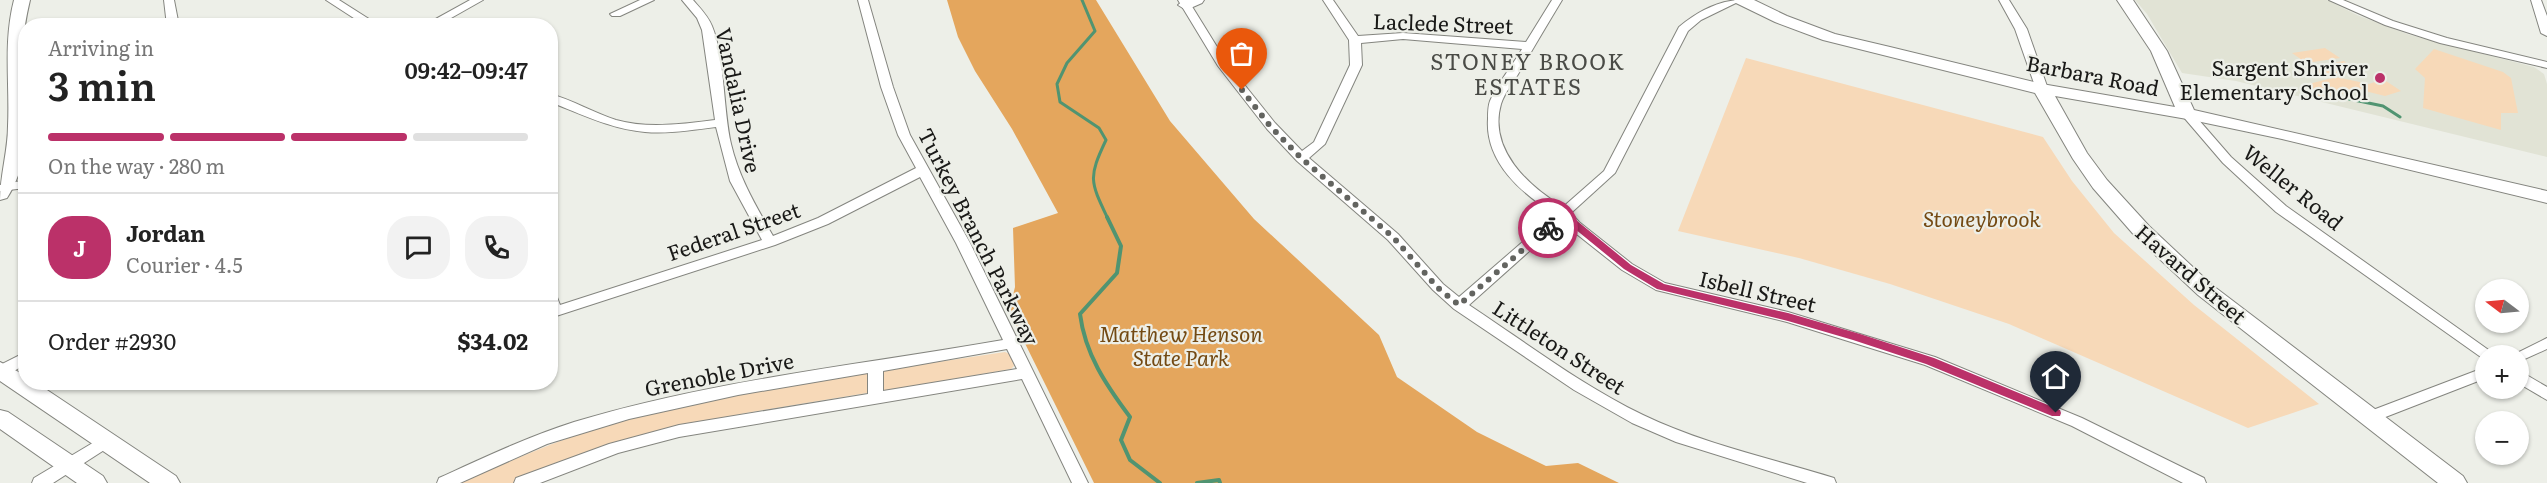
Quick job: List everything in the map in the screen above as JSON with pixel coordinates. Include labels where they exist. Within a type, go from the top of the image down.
[{"type":"street","points":[[2,191],[12,170],[17,141],[13,35],[16,16],[22,0]]},
{"type":"street","points":[[169,0],[172,18]]},
{"type":"street","points":[[331,0],[361,18]]},
{"type":"street","points":[[443,18],[478,0]]},
{"type":"street","points":[[616,14],[649,0]]},
{"type":"street","name":"Vandalia Drive","points":[[687,0],[696,9],[707,28],[721,123],[729,159],[740,188],[770,242]]},
{"type":"street","name":"Turkey Branch Parkway","points":[[863,0],[886,87],[904,135],[921,171],[957,230],[1080,483]]},
{"type":"street","points":[[1301,158],[1319,144],[1356,65],[1355,40],[1328,0]]},
{"type":"street","name":"Isbell Street","points":[[1557,0],[1495,103],[1493,132],[1497,146],[1510,170],[1537,197],[1565,214],[1574,225],[1627,267],[1661,287],[1788,317],[1930,361],[2077,422],[2198,483]]},
{"type":"street","points":[[1459,305],[1609,173],[1683,29],[1697,18],[1737,0]]},
{"type":"street","name":"Barbara Road","points":[[1742,0],[1781,19],[1829,37],[2042,89],[2187,114],[2547,196]]},
{"type":"street","name":"Havard Street","points":[[2004,0],[2021,29],[2042,89],[2079,155],[2100,184],[2142,231],[2205,290],[2455,483]]},
{"type":"street","name":"Weller Road","points":[[2125,0],[2159,51],[2187,114],[2227,160],[2281,209],[2475,345]]},
{"type":"street","points":[[2334,0],[2389,23],[2444,41],[2547,64]]},
{"type":"street","points":[[2536,0],[2547,33]]},
{"type":"street","name":"Littleton Street","points":[[1188,2],[1242,90],[1270,126],[1301,158],[1393,237],[1438,288],[1459,305],[1579,386],[1637,419],[1682,438],[1827,483]]},
{"type":"street","name":"Laclede Street","points":[[1355,40],[1403,36],[1528,46]]},
{"type":"street","points":[[558,100],[609,121],[632,127],[671,128],[721,123]]},
{"type":"street","name":"Federal Street","points":[[558,310],[770,242],[823,221],[921,171]]},
{"type":"street","points":[[2,191],[18,186]]},
{"type":"street","name":"Grenoble Drive","points":[[445,483],[517,450],[573,429],[640,409],[744,387],[1013,343]]},
{"type":"street","points":[[2529,352],[2547,343]]},
{"type":"street","points":[[18,361],[1,371],[18,382]]},
{"type":"street","points":[[875,366],[876,398]]},
{"type":"street","points":[[522,483],[615,448],[679,431],[1027,373]]},
{"type":"street","points":[[2370,417],[2475,376]]},
{"type":"street","points":[[2529,382],[2547,394]]},
{"type":"street","points":[[30,390],[168,483]]},
{"type":"street","points":[[0,418],[95,483]]},
{"type":"street","points":[[40,483],[106,441]]},
{"type":"shaded area","name":"Sargent Shriver Elementary School","points":[[2135,0],[2327,0],[2357,15],[2410,35],[2534,67],[2544,74],[2547,84],[2547,157],[2236,81],[2182,73],[2147,14]]},
{"type":"green space","name":"Matthew Henson State Park","points":[[947,0],[1096,0],[1170,121],[1254,219],[1379,335],[1397,377],[1477,432],[1546,466],[1578,463],[1619,483],[1094,483],[1009,311],[1015,287],[1013,228],[1058,213],[1012,129],[975,71],[958,37]]},
{"type":"green space","points":[[2325,48],[2340,58],[2306,63],[2292,53]]},
{"type":"green space","points":[[2434,49],[2503,72],[2511,78],[2518,113],[2501,113],[2501,130],[2423,108],[2425,78],[2415,69]]},
{"type":"green space","name":"Stoneybrook","points":[[1746,58],[2043,137],[2072,181],[2114,233],[2194,305],[2319,404],[2248,428],[2009,324],[1890,284],[1799,258],[1678,231]]},
{"type":"green space","points":[[2344,61],[2359,72],[2325,77],[2310,67]]},
{"type":"green space","points":[[2336,77],[2369,84],[2383,79],[2401,91],[2385,96],[2361,90],[2318,98],[2301,86]]},
{"type":"green space","points":[[1005,352],[1012,355],[1014,366],[1011,369],[883,391],[884,370]]},
{"type":"green space","points":[[868,372],[867,393],[746,413],[665,430],[515,483],[458,483],[569,438],[654,411],[729,395]]},
{"type":"waterway","points":[[1082,0],[1095,31],[1067,63],[1057,84],[1060,102],[1099,128],[1106,140],[1096,163],[1094,180],[1108,219]]},
{"type":"waterway","points":[[2349,99],[2383,106],[2400,117]]},
{"type":"waterway","points":[[1107,217],[1121,246],[1117,273],[1080,314],[1092,356],[1130,417],[1121,440],[1130,460],[1160,483]]},
{"type":"waterway","points":[[1197,483],[1219,480],[1220,483]]},
{"type":"way so far","points":[[1242,90],[1270,126],[1301,158],[1393,237],[1438,288],[1459,305],[1548,228]]},
{"type":"place","name":"Sargent Shriver Elementary School","points":[[2380,78]]},
{"type":"district","name":"STONEY BROOK ESTATES","points":[[1528,72]]},
{"type":"route","points":[[1548,228],[1565,214],[1574,225],[1627,267],[1661,287],[1682,294],[1788,317],[1857,337],[1930,361],[2056,413]]}]
